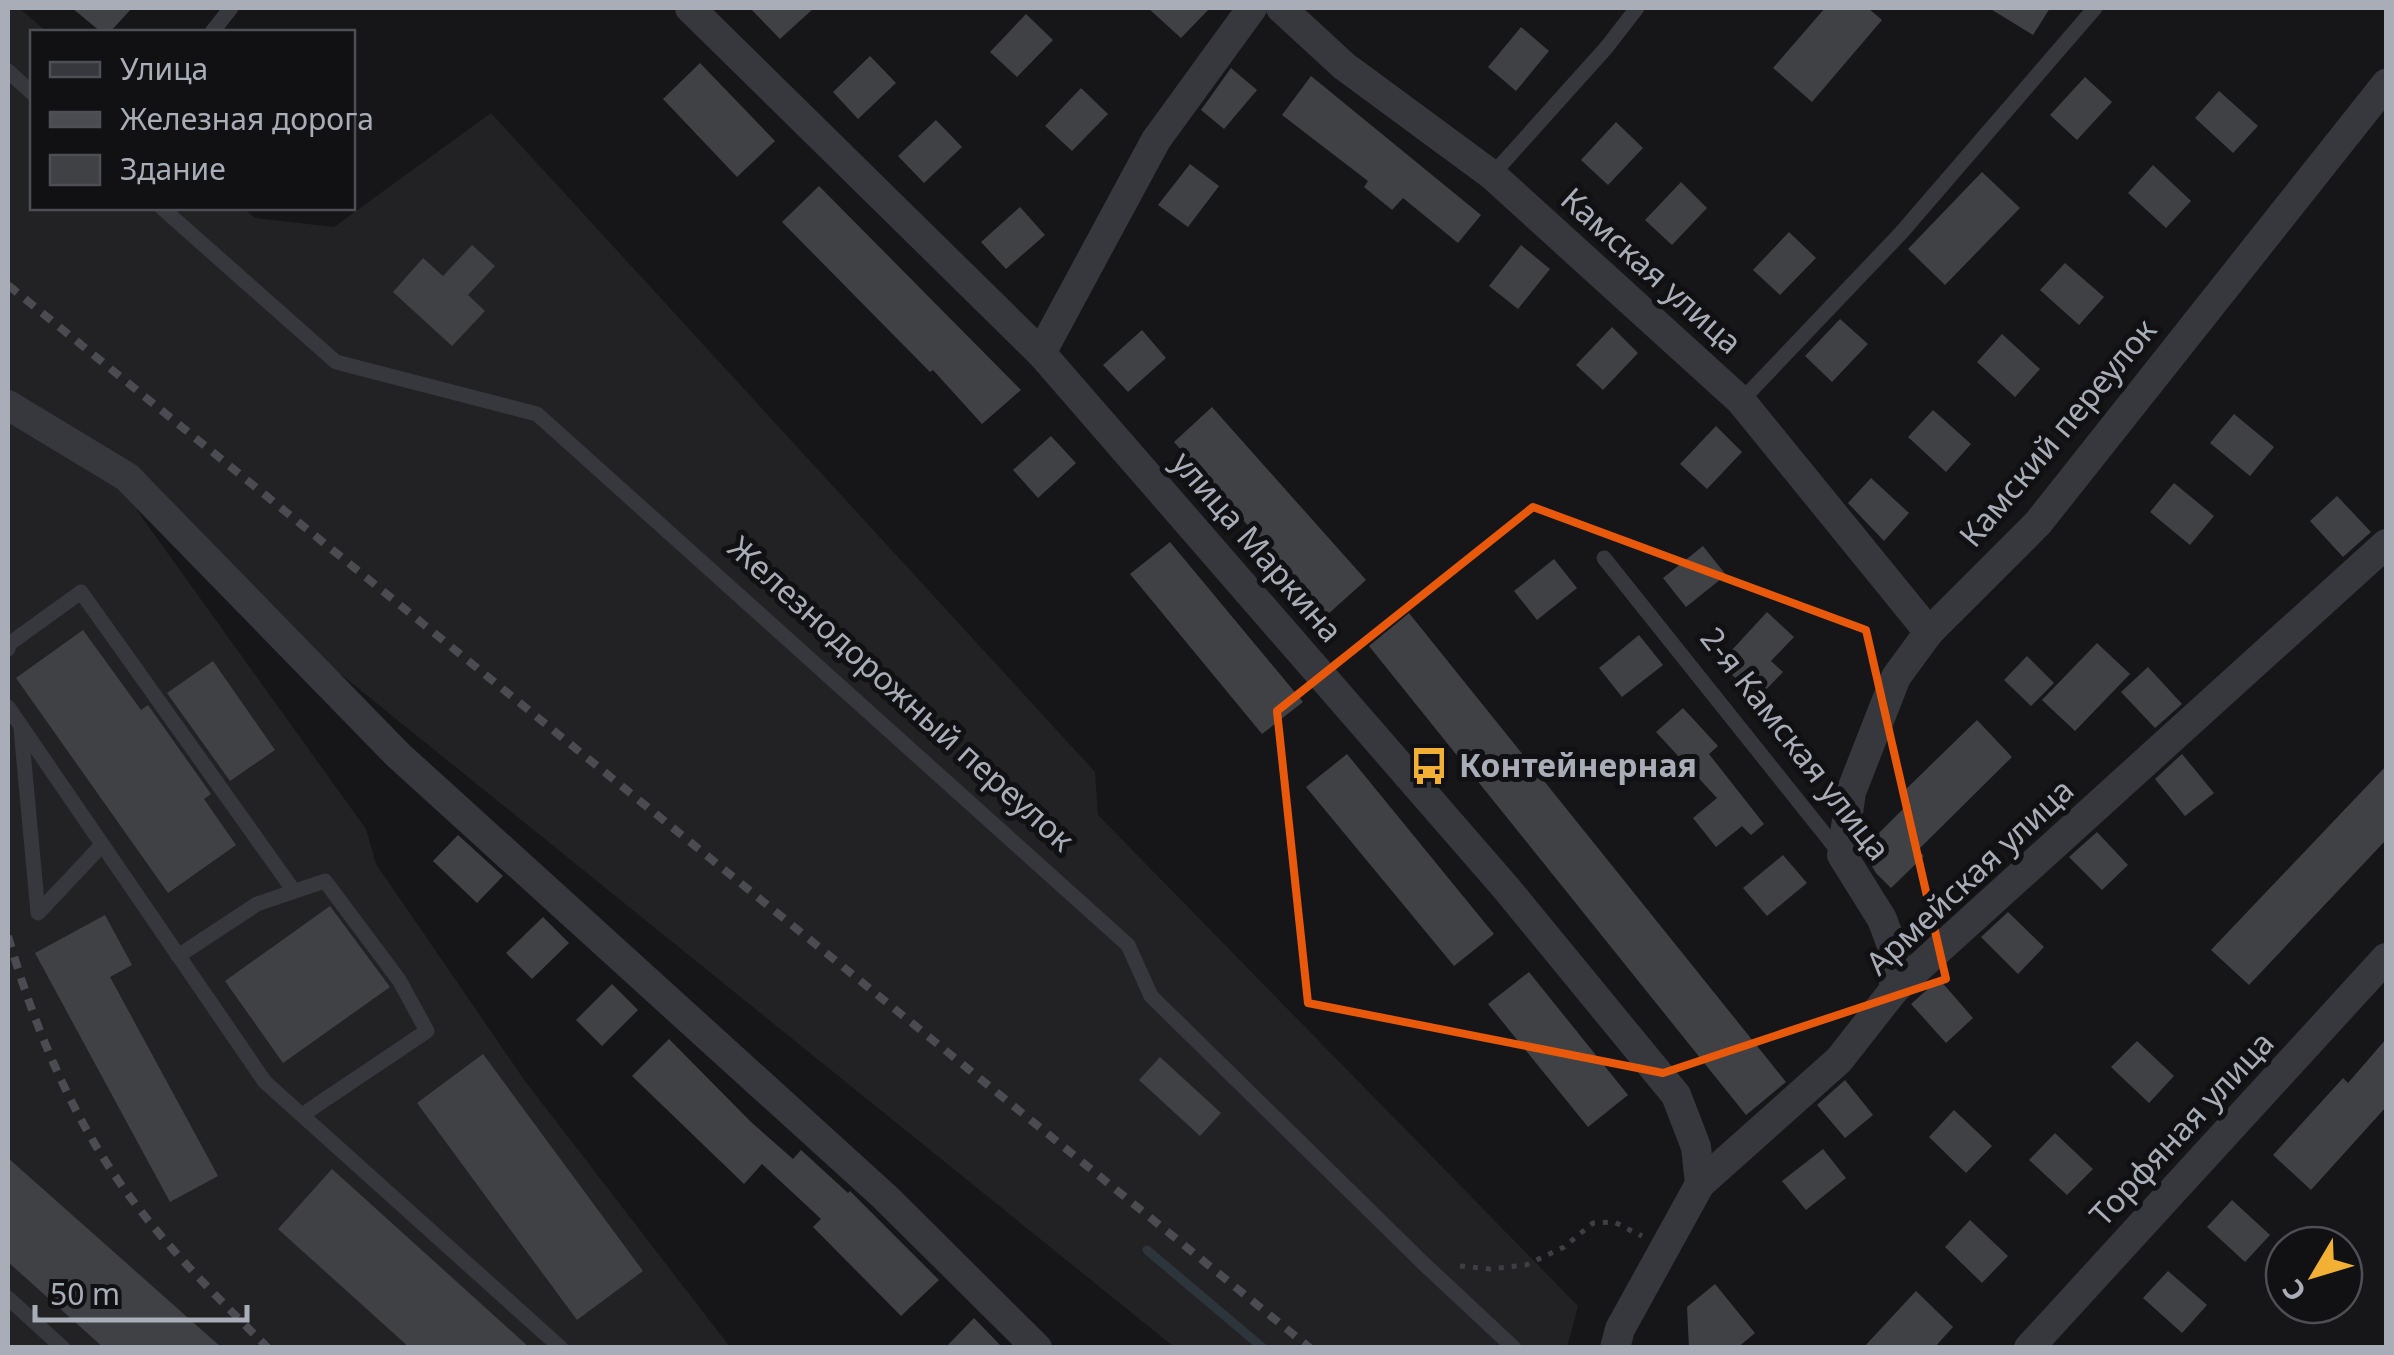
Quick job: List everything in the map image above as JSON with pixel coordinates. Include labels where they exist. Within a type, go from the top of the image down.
[{"type":"street","name":"улица Маркина","points":[[690,8],[1041,353],[1506,888],[1676,1096],[1696,1146],[1700,1184]]},
{"type":"street","points":[[1041,353],[1156,140],[1252,8]]},
{"type":"street","name":"Камская улица","points":[[1281,8],[1344,66],[1492,175],[1742,401],[1929,632]]},
{"type":"street","name":"Камский переулок","points":[[1842,855],[1851,792],[1896,677],[1929,632],[2038,523],[2386,84]]},
{"type":"street","points":[[8,406],[127,477],[398,754],[885,1198],[1036,1348]]},
{"type":"street","name":"Армейская улица","points":[[1615,1348],[1620,1329],[1700,1184],[1839,1060],[1894,990],[2386,544]]},
{"type":"street","name":"2-я Камская улица","points":[[1842,855],[1882,920],[1894,951],[1894,990]]},
{"type":"street","name":"Торфяная улица","points":[[2029,1348],[2386,958]]},
{"type":"lane","points":[[214,30],[231,8]]},
{"type":"lane","points":[[1492,175],[1637,8]]},
{"type":"lane","points":[[1742,401],[1901,232],[2095,8]]},
{"type":"lane","points":[[8,71],[30,91]]},
{"type":"lane","name":"Железнодорожный переулок","points":[[164,210],[336,362],[538,414],[1128,945],[1151,996],[1514,1348]]},
{"type":"lane","name":"2-я Камская улица","points":[[1604,558],[1842,855]]},
{"type":"lane","points":[[8,649],[9,644],[81,592],[294,891]]},
{"type":"lane","points":[[8,707],[265,1082],[561,1348]]},
{"type":"lane","points":[[20,726],[38,914],[102,845]]},
{"type":"lane","points":[[178,956],[256,904],[325,881],[400,980],[427,1031],[302,1115]]},
{"type":"lane","points":[[8,1298],[63,1348]]},
{"type":"path","points":[[1422,1262],[1490,1269],[1526,1265],[1564,1247],[1592,1222],[1614,1222],[1665,1248]]},
{"type":"highlighted area","points":[[1533,507],[1866,630],[1946,979],[1663,1073],[1308,1003],[1277,711]]},
{"type":"shaded area","points":[[8,8],[19,8],[45,30],[30,30],[30,210],[245,210],[255,218],[334,227],[491,113],[1095,772],[1098,815],[1578,1306],[1567,1347],[1174,1347],[136,509],[366,829],[376,864],[525,1081],[730,1347],[8,1348]]},
{"type":"building","points":[[72,8],[132,8],[112,30],[99,30]]},
{"type":"building","points":[[750,8],[814,8],[780,39]]},
{"type":"building","points":[[1148,8],[1210,8],[1181,38]]},
{"type":"building","points":[[1825,8],[1868,8],[1882,20],[1812,102],[1773,68]]},
{"type":"building","points":[[1989,8],[2050,8],[2033,35]]},
{"type":"building","points":[[1026,14],[1053,40],[1017,77],[990,52]]},
{"type":"building","points":[[1521,27],[1549,51],[1516,91],[1488,67]]},
{"type":"building","points":[[870,56],[896,83],[858,119],[833,92]]},
{"type":"building","points":[[700,63],[775,141],[737,177],[663,99]]},
{"type":"building","points":[[1231,68],[1257,90],[1224,129],[1201,110]]},
{"type":"building","points":[[1311,76],[1481,215],[1458,243],[1403,198],[1392,210],[1364,187],[1368,181],[1282,115]]},
{"type":"building","points":[[2085,77],[2112,102],[2077,140],[2050,115]]},
{"type":"building","points":[[1081,88],[1108,114],[1072,151],[1045,126]]},
{"type":"building","points":[[2219,91],[2258,126],[2233,153],[2195,118]]},
{"type":"building","points":[[936,120],[962,147],[924,183],[898,156]]},
{"type":"building","points":[[1616,122],[1643,148],[1608,185],[1581,160]]},
{"type":"building","points":[[1190,164],[1219,186],[1188,227],[1158,205]]},
{"type":"building","points":[[2153,165],[2191,201],[2166,228],[2128,193]]},
{"type":"building","points":[[1982,172],[2020,208],[1945,285],[1908,249]]},
{"type":"building","points":[[1681,182],[1707,208],[1672,245],[1645,220]]},
{"type":"building","points":[[819,186],[1021,390],[982,424],[933,370],[930,372],[782,222]]},
{"type":"building","points":[[1020,207],[1045,235],[1006,269],[981,242]]},
{"type":"building","points":[[1789,232],[1816,258],[1780,295],[1753,270]]},
{"type":"building","points":[[472,245],[495,266],[468,295],[485,311],[452,346],[393,292],[423,258],[443,276]]},
{"type":"building","points":[[1521,245],[1550,269],[1518,309],[1489,286]]},
{"type":"building","points":[[2065,263],[2104,297],[2079,325],[2040,290]]},
{"type":"building","points":[[1840,319],[1868,344],[1832,382],[1805,356]]},
{"type":"building","points":[[1612,327],[1638,353],[1603,390],[1576,365]]},
{"type":"building","points":[[1142,330],[1166,358],[1128,392],[1103,365]]},
{"type":"building","points":[[2002,334],[2040,369],[2015,397],[1977,362]]},
{"type":"building","points":[[1212,407],[1366,580],[1327,615],[1174,442]]},
{"type":"building","points":[[1933,410],[1971,444],[1946,472],[1908,437]]},
{"type":"building","points":[[2234,414],[2274,447],[2250,476],[2210,443]]},
{"type":"building","points":[[1716,426],[1742,452],[1707,489],[1680,464]]},
{"type":"building","points":[[1051,436],[1076,463],[1038,498],[1013,470]]},
{"type":"building","points":[[1871,478],[1909,513],[1884,541],[1848,503]]},
{"type":"building","points":[[2174,483],[2214,516],[2190,545],[2150,512]]},
{"type":"building","points":[[2337,496],[2371,532],[2343,557],[2310,521]]},
{"type":"building","points":[[1170,542],[1303,702],[1262,734],[1130,574]]},
{"type":"building","points":[[1703,546],[1726,575],[1686,607],[1663,578]]},
{"type":"building","points":[[1554,559],[1577,588],[1537,620],[1514,591]]},
{"type":"building","points":[[1767,612],[1794,637],[1771,661],[1783,672],[1757,699],[1720,663]]},
{"type":"building","points":[[1409,613],[1786,1082],[1746,1115],[1369,646]]},
{"type":"building","points":[[83,630],[141,710],[148,705],[211,794],[204,799],[236,845],[168,893],[16,678]]},
{"type":"building","points":[[1639,635],[1663,665],[1622,697],[1599,668]]},
{"type":"building","points":[[2097,643],[2130,674],[2075,731],[2042,700]]},
{"type":"building","points":[[2027,656],[2054,683],[2031,706],[2004,680]]},
{"type":"building","points":[[213,661],[275,750],[230,781],[167,693]]},
{"type":"building","points":[[2148,667],[2182,704],[2155,728],[2121,692]]},
{"type":"building","points":[[1683,708],[1718,746],[1709,754],[1764,824],[1751,835],[1742,826],[1716,847],[1693,818],[1717,798],[1656,732]]},
{"type":"building","points":[[1977,720],[2012,757],[1918,850],[1924,856],[1891,888],[1862,850],[1910,802],[1902,793]]},
{"type":"building","points":[[1347,754],[1494,934],[1454,966],[1306,787]]},
{"type":"building","points":[[2182,754],[2214,793],[2185,816],[2155,779]]},
{"type":"building","points":[[2386,766],[2386,840],[2249,985],[2211,950]]},
{"type":"building","points":[[2097,832],[2128,865],[2102,890],[2069,857]]},
{"type":"building","points":[[458,835],[503,876],[477,903],[433,861]]},
{"type":"building","points":[[1783,855],[1807,883],[1767,916],[1743,888]]},
{"type":"building","points":[[330,906],[390,987],[283,1063],[225,981]]},
{"type":"building","points":[[2008,912],[2044,947],[2018,974],[1981,937]]},
{"type":"building","points":[[105,915],[132,965],[110,977],[218,1176],[170,1202],[35,953]]},
{"type":"building","points":[[543,917],[569,943],[532,979],[506,953]]},
{"type":"building","points":[[1529,972],[1628,1095],[1588,1127],[1488,1004]]},
{"type":"building","points":[[1939,979],[1973,1018],[1946,1043],[1911,1004]]},
{"type":"building","points":[[612,984],[638,1010],[602,1046],[576,1020]]},
{"type":"building","points":[[669,1039],[751,1122],[793,1159],[801,1150],[850,1191],[939,1280],[901,1316],[813,1227],[821,1219],[762,1164],[744,1184],[632,1076]]},
{"type":"building","points":[[2386,1039],[2386,1107],[2311,1190],[2273,1155],[2343,1078],[2348,1083]]},
{"type":"building","points":[[2137,1041],[2174,1076],[2149,1103],[2111,1067]]},
{"type":"building","points":[[483,1054],[643,1271],[577,1320],[417,1103]]},
{"type":"building","points":[[1160,1057],[1221,1113],[1200,1136],[1139,1080]]},
{"type":"building","points":[[1845,1080],[1873,1115],[1845,1138],[1817,1105]]},
{"type":"building","points":[[1954,1110],[1992,1146],[1966,1173],[1929,1137]]},
{"type":"building","points":[[2055,1133],[2093,1169],[2067,1195],[2029,1160]]},
{"type":"building","points":[[1823,1149],[1846,1178],[1806,1210],[1782,1181]]},
{"type":"building","points":[[8,1158],[222,1348],[104,1348],[8,1262]]},
{"type":"building","points":[[332,1169],[530,1348],[410,1348],[278,1229]]},
{"type":"building","points":[[2232,1200],[2264,1229],[2264,1241],[2245,1262],[2207,1227]]},
{"type":"building","points":[[1970,1220],[2008,1256],[1982,1283],[1945,1247]]},
{"type":"building","points":[[2168,1271],[2207,1305],[2182,1333],[2143,1298]]},
{"type":"building","points":[[1715,1284],[1755,1333],[1737,1348],[1689,1348],[1687,1307]]},
{"type":"building","points":[[1916,1291],[1953,1327],[1934,1348],[1863,1348]]},
{"type":"building","points":[[974,1318],[1003,1348],[945,1348]]},
{"type":"waterway","points":[[1147,1250],[1263,1348]]},
{"type":"railway","points":[[8,285],[1310,1348]]},
{"type":"railway","points":[[8,936],[60,1077],[115,1176],[167,1243],[268,1348]]},
{"type":"place","name":"Контейнерная","points":[[1429,766]]}]
